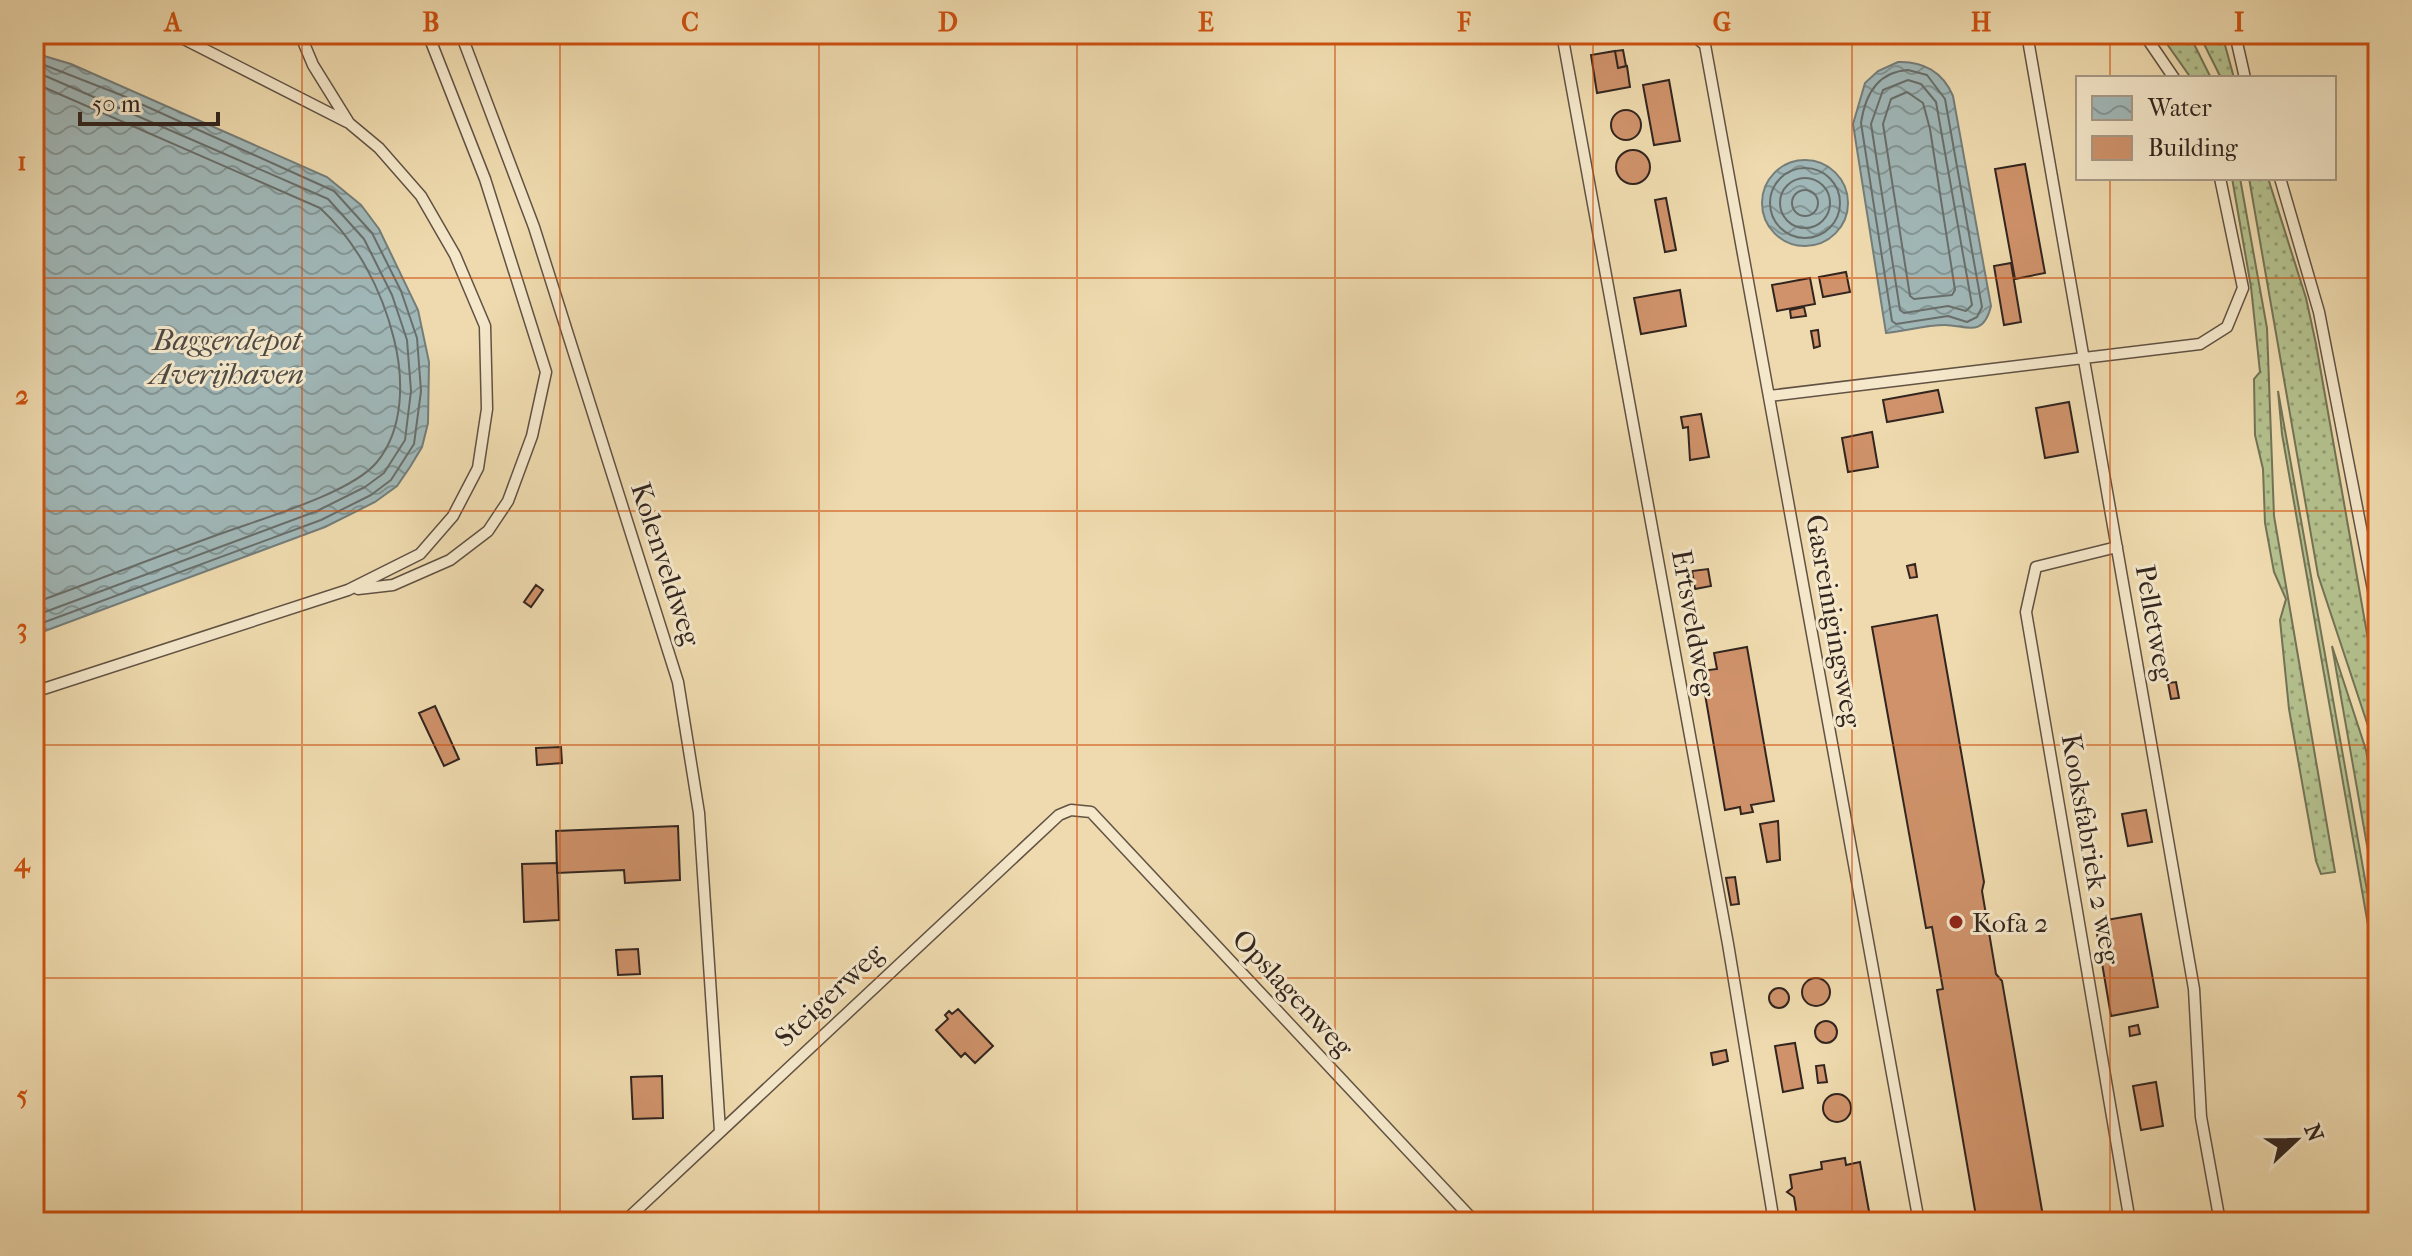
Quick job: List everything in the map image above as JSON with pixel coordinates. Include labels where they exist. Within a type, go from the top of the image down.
[{"type":"lane","points":[[34,692],[348,590],[420,554],[453,516],[478,468],[487,409],[485,326],[455,255],[421,196],[379,148],[349,123],[174,34]]},
{"type":"lane","points":[[300,34],[313,65],[349,123]]},
{"type":"lane","points":[[348,590],[393,585],[450,560],[488,531],[513,488],[532,436],[546,372],[485,179],[428,34]]},
{"type":"lane","name":"Kolenveldweg","points":[[461,34],[534,227],[678,682],[699,813],[720,1131]]},
{"type":"lane","name":"Ertsveldweg","points":[[1562,34],[1728,944],[1774,1222]]},
{"type":"lane","name":"Gasreinigingsweg","points":[[1692,34],[1705,45],[1919,1222]]},
{"type":"lane","name":"Pelletweg","points":[[2027,34],[2194,989],[2201,1117],[2220,1222]]},
{"type":"lane","points":[[2144,34],[2173,76]]},
{"type":"lane","points":[[2235,34],[2245,76]]},
{"type":"lane","points":[[1769,396],[2200,344],[2227,327],[2243,288],[2220,180]]},
{"type":"lane","points":[[2281,180],[2317,302],[2378,615]]},
{"type":"lane","name":"Kooksfabriek 2 weg","points":[[2117,547],[2036,567],[2026,612],[2130,1222]]},
{"type":"lane","name":"Steigerweg","points":[[624,1222],[1059,815],[1071,810]]},
{"type":"lane","name":"Opslagenweg","points":[[1071,810],[1091,812],[1475,1222]]},
{"type":"path","points":[[2374,334],[2378,356]]},
{"type":"green space","points":[[2160,34],[2189,34],[2210,76],[2190,76]]},
{"type":"green space","points":[[2199,34],[2222,34],[2233,76],[2220,76]]},
{"type":"green space","points":[[2232,180],[2240,180],[2267,328],[2274,516],[2335,872],[2321,874],[2316,861],[2289,709],[2280,620],[2286,599],[2274,572],[2265,523],[2263,469],[2255,435],[2254,379],[2260,372],[2251,287]]},
{"type":"green space","points":[[2249,180],[2269,180],[2306,298],[2378,696],[2378,767],[2369,729],[2318,575]]},
{"type":"green space","points":[[2278,391],[2378,952],[2378,982],[2282,434]]},
{"type":"green space","points":[[2332,646],[2366,750],[2378,820],[2378,908]]},
{"type":"water","name":"Baggerdepot Averijhaven","points":[[34,53],[71,64],[327,177],[361,205],[379,229],[418,310],[429,362],[428,423],[422,447],[397,486],[375,502],[325,527],[34,635]]},
{"type":"water","points":[[1898,62],[1924,66],[1938,74],[1953,96],[1991,306],[1988,316],[1978,327],[1938,325],[1886,333],[1853,124],[1865,83],[1878,71]]},
{"type":"water","points":[[1805,160],[1829,167],[1841,179],[1848,203],[1841,227],[1829,239],[1805,246],[1781,239],[1769,227],[1762,203],[1769,179],[1781,167]]},
{"type":"building","points":[[1623,50],[1626,66],[1618,68],[1615,51]]},
{"type":"building","points":[[1615,51],[1618,68],[1627,66],[1630,87],[1597,93],[1591,55]]},
{"type":"building","points":[[1669,80],[1680,141],[1654,145],[1643,85]]},
{"type":"building","points":[[1626,110],[1637,114],[1641,125],[1637,136],[1626,140],[1615,136],[1611,125],[1615,114]]},
{"type":"building","points":[[1633,150],[1645,155],[1650,167],[1645,179],[1633,184],[1621,179],[1616,167],[1621,155]]},
{"type":"building","points":[[2025,164],[2045,273],[2015,279],[1995,169]]},
{"type":"building","points":[[1666,198],[1676,250],[1665,252],[1655,200]]},
{"type":"building","points":[[2011,263],[2021,322],[2004,325],[1994,266]]},
{"type":"building","points":[[1846,272],[1850,292],[1823,297],[1819,277]]},
{"type":"building","points":[[1810,278],[1815,304],[1777,311],[1772,285]]},
{"type":"building","points":[[1680,290],[1686,326],[1641,334],[1634,298]]},
{"type":"building","points":[[1804,307],[1806,316],[1791,318],[1790,310]]},
{"type":"building","points":[[1818,330],[1820,346],[1814,348],[1811,331]]},
{"type":"building","points":[[1938,390],[1943,412],[1887,422],[1883,400]]},
{"type":"building","points":[[2069,402],[2078,452],[2045,458],[2036,408]]},
{"type":"building","points":[[1701,414],[1709,457],[1690,460],[1688,427],[1683,428],[1681,417]]},
{"type":"building","points":[[1872,432],[1878,467],[1848,472],[1842,438]]},
{"type":"building","points":[[1915,564],[1917,577],[1910,578],[1907,566]]},
{"type":"building","points":[[1708,569],[1711,586],[1695,589],[1692,571]]},
{"type":"building","points":[[536,585],[543,590],[531,607],[524,602]]},
{"type":"building","name":"Kofa 2","points":[[1937,615],[1984,882],[1982,891],[1996,974],[2002,981],[2044,1222],[1977,1222],[1937,990],[1943,989],[1932,927],[1926,928],[1872,627]]},
{"type":"building","points":[[1747,647],[1774,801],[1751,805],[1753,812],[1741,814],[1740,807],[1725,810],[1701,671],[1717,669],[1714,653]]},
{"type":"building","points":[[2176,682],[2179,698],[2171,699],[2168,683]]},
{"type":"building","points":[[435,706],[459,759],[444,766],[419,713]]},
{"type":"building","points":[[561,747],[562,763],[537,765],[536,748]]},
{"type":"building","points":[[2146,810],[2152,842],[2128,846],[2122,814]]},
{"type":"building","points":[[1778,821],[1780,860],[1767,862],[1760,824]]},
{"type":"building","points":[[678,826],[680,880],[625,883],[624,870],[557,873],[556,831]]},
{"type":"building","points":[[557,863],[559,920],[524,922],[522,864]]},
{"type":"building","points":[[1735,877],[1739,904],[1731,905],[1726,878]]},
{"type":"building","points":[[2141,914],[2158,1007],[2111,1016],[2095,922]]},
{"type":"building","points":[[638,949],[640,974],[618,975],[616,950]]},
{"type":"building","points":[[1816,978],[1826,982],[1830,992],[1826,1002],[1816,1006],[1806,1002],[1802,992],[1806,982]]},
{"type":"building","points":[[1779,988],[1786,991],[1789,998],[1786,1005],[1779,1008],[1772,1005],[1769,998],[1772,991]]},
{"type":"building","points":[[958,1009],[993,1046],[975,1063],[965,1053],[961,1057],[936,1030],[948,1019],[945,1015],[949,1011],[952,1014]]},
{"type":"building","points":[[1826,1021],[1834,1024],[1837,1032],[1834,1040],[1826,1043],[1818,1040],[1815,1032],[1818,1024]]},
{"type":"building","points":[[2138,1025],[2140,1034],[2130,1036],[2129,1027]]},
{"type":"building","points":[[1795,1043],[1803,1088],[1783,1092],[1775,1046]]},
{"type":"building","points":[[1726,1050],[1728,1061],[1713,1065],[1711,1053]]},
{"type":"building","points":[[1824,1065],[1827,1082],[1818,1083],[1816,1066]]},
{"type":"building","points":[[662,1076],[663,1118],[633,1119],[631,1077]]},
{"type":"building","points":[[2156,1082],[2163,1126],[2141,1130],[2133,1086]]},
{"type":"building","points":[[1837,1094],[1847,1098],[1851,1108],[1847,1118],[1837,1122],[1827,1118],[1823,1108],[1827,1098]]},
{"type":"building","points":[[1845,1158],[1846,1165],[1860,1162],[1871,1222],[1798,1222],[1794,1197],[1787,1192],[1792,1188],[1790,1175],[1822,1169],[1821,1162]]},
{"type":"place","name":"Kofa 2","points":[[1956,922]]}]
